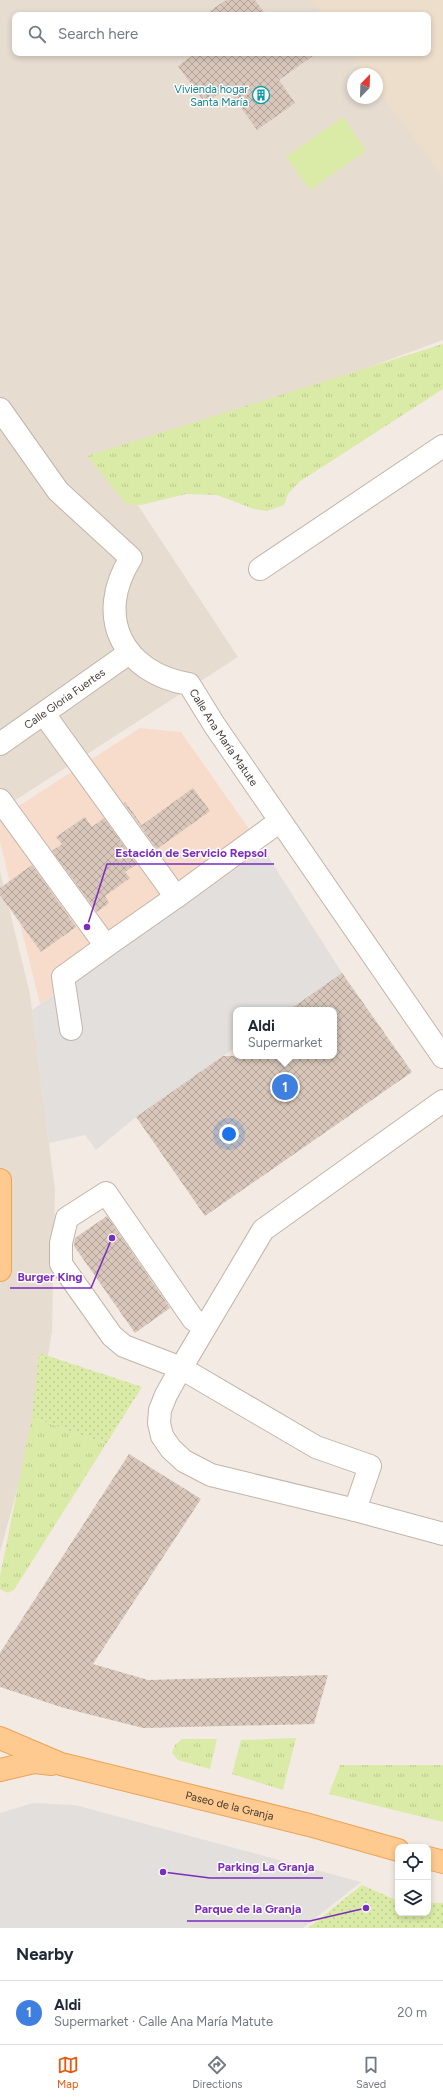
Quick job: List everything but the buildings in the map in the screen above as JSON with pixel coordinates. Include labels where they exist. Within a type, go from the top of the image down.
[{"type":"main road","points":[[0,1180],[0,1270]]},
{"type":"main road","name":"Paseo de la Granja","points":[[0,1738],[61,1764],[309,1826],[395,1849]]},
{"type":"main road","name":"Paseo de la Granja","points":[[0,1770],[34,1762],[61,1764]]},
{"type":"main road","points":[[431,1859],[443,1862]]},
{"type":"street","name":"Calle Ana María Matute","points":[[0,409],[58,491],[131,558],[121,573],[115,591],[114,612],[120,635],[129,653],[149,671],[169,681],[189,684],[280,821],[443,1057]]},
{"type":"street","points":[[260,569],[443,446]]},
{"type":"street","name":"Calle Gloria Fuertes","points":[[0,744],[129,653]]},
{"type":"street","points":[[44,714],[176,897]]},
{"type":"street","points":[[0,800],[106,946]]},
{"type":"street","points":[[71,1029],[63,977],[280,821]]},
{"type":"street","points":[[443,1101],[263,1230],[180,1368],[166,1394],[160,1410],[159,1423],[162,1436],[171,1449],[184,1461],[211,1475],[355,1510],[443,1534]]},
{"type":"street","points":[[204,1327],[193,1319],[106,1193],[67,1218],[61,1243],[61,1264],[112,1336],[124,1346],[180,1368],[316,1447],[370,1466],[355,1510]]},
{"type":"shaded area","points":[[0,0],[443,0],[443,340],[110,463],[238,657],[0,810]]},
{"type":"shaded area","points":[[311,0],[443,0],[443,178],[383,97],[383,68],[361,68],[352,56],[431,56],[431,12],[320,12]]},
{"type":"shaded area","points":[[140,728],[181,732],[264,850],[40,1004],[0,842],[0,818]]},
{"type":"shaded area","points":[[264,850],[342,973],[293,1007],[233,1007],[233,1049],[136,1117],[96,1150],[85,1135],[49,1143],[32,1010]]},
{"type":"shaded area","points":[[0,871],[30,994],[55,1190],[52,1331],[39,1411],[0,1552]]},
{"type":"shaded area","points":[[33,1803],[75,1805],[361,1882],[303,1928],[0,1928],[0,1813]]},
{"type":"green space","points":[[343,117],[366,151],[310,190],[286,157]]},
{"type":"green space","points":[[443,344],[443,389],[299,482],[288,494],[284,505],[267,511],[254,509],[217,495],[186,494],[141,505],[126,504],[87,456]]},
{"type":"green space","points":[[39,1353],[142,1387],[106,1444],[32,1417]]},
{"type":"green space","points":[[32,1417],[106,1444],[14,1590],[8,1593],[0,1589],[0,1576]]},
{"type":"green space","points":[[296,1738],[283,1790],[232,1774],[241,1740]]},
{"type":"green space","points":[[182,1739],[217,1739],[210,1769],[178,1760],[172,1753],[175,1745]]},
{"type":"green space","points":[[340,1765],[443,1765],[443,1822],[329,1794]]},
{"type":"green space","points":[[362,1885],[395,1900],[395,1916],[431,1916],[431,1903],[443,1903],[443,1928],[308,1928]]},
{"type":"place","name":"Vivienda hogar Santa María","points":[[261,95]]},
{"type":"place","name":"Estación de Servicio Repsol","points":[[87,927]]},
{"type":"place","name":"Aldi","points":[[285,1087]]},
{"type":"place","name":"Burger King","points":[[112,1238]]},
{"type":"place","name":"Parking La Granja","points":[[163,1872]]},
{"type":"place","name":"Parque de la Granja","points":[[366,1908]]}]
